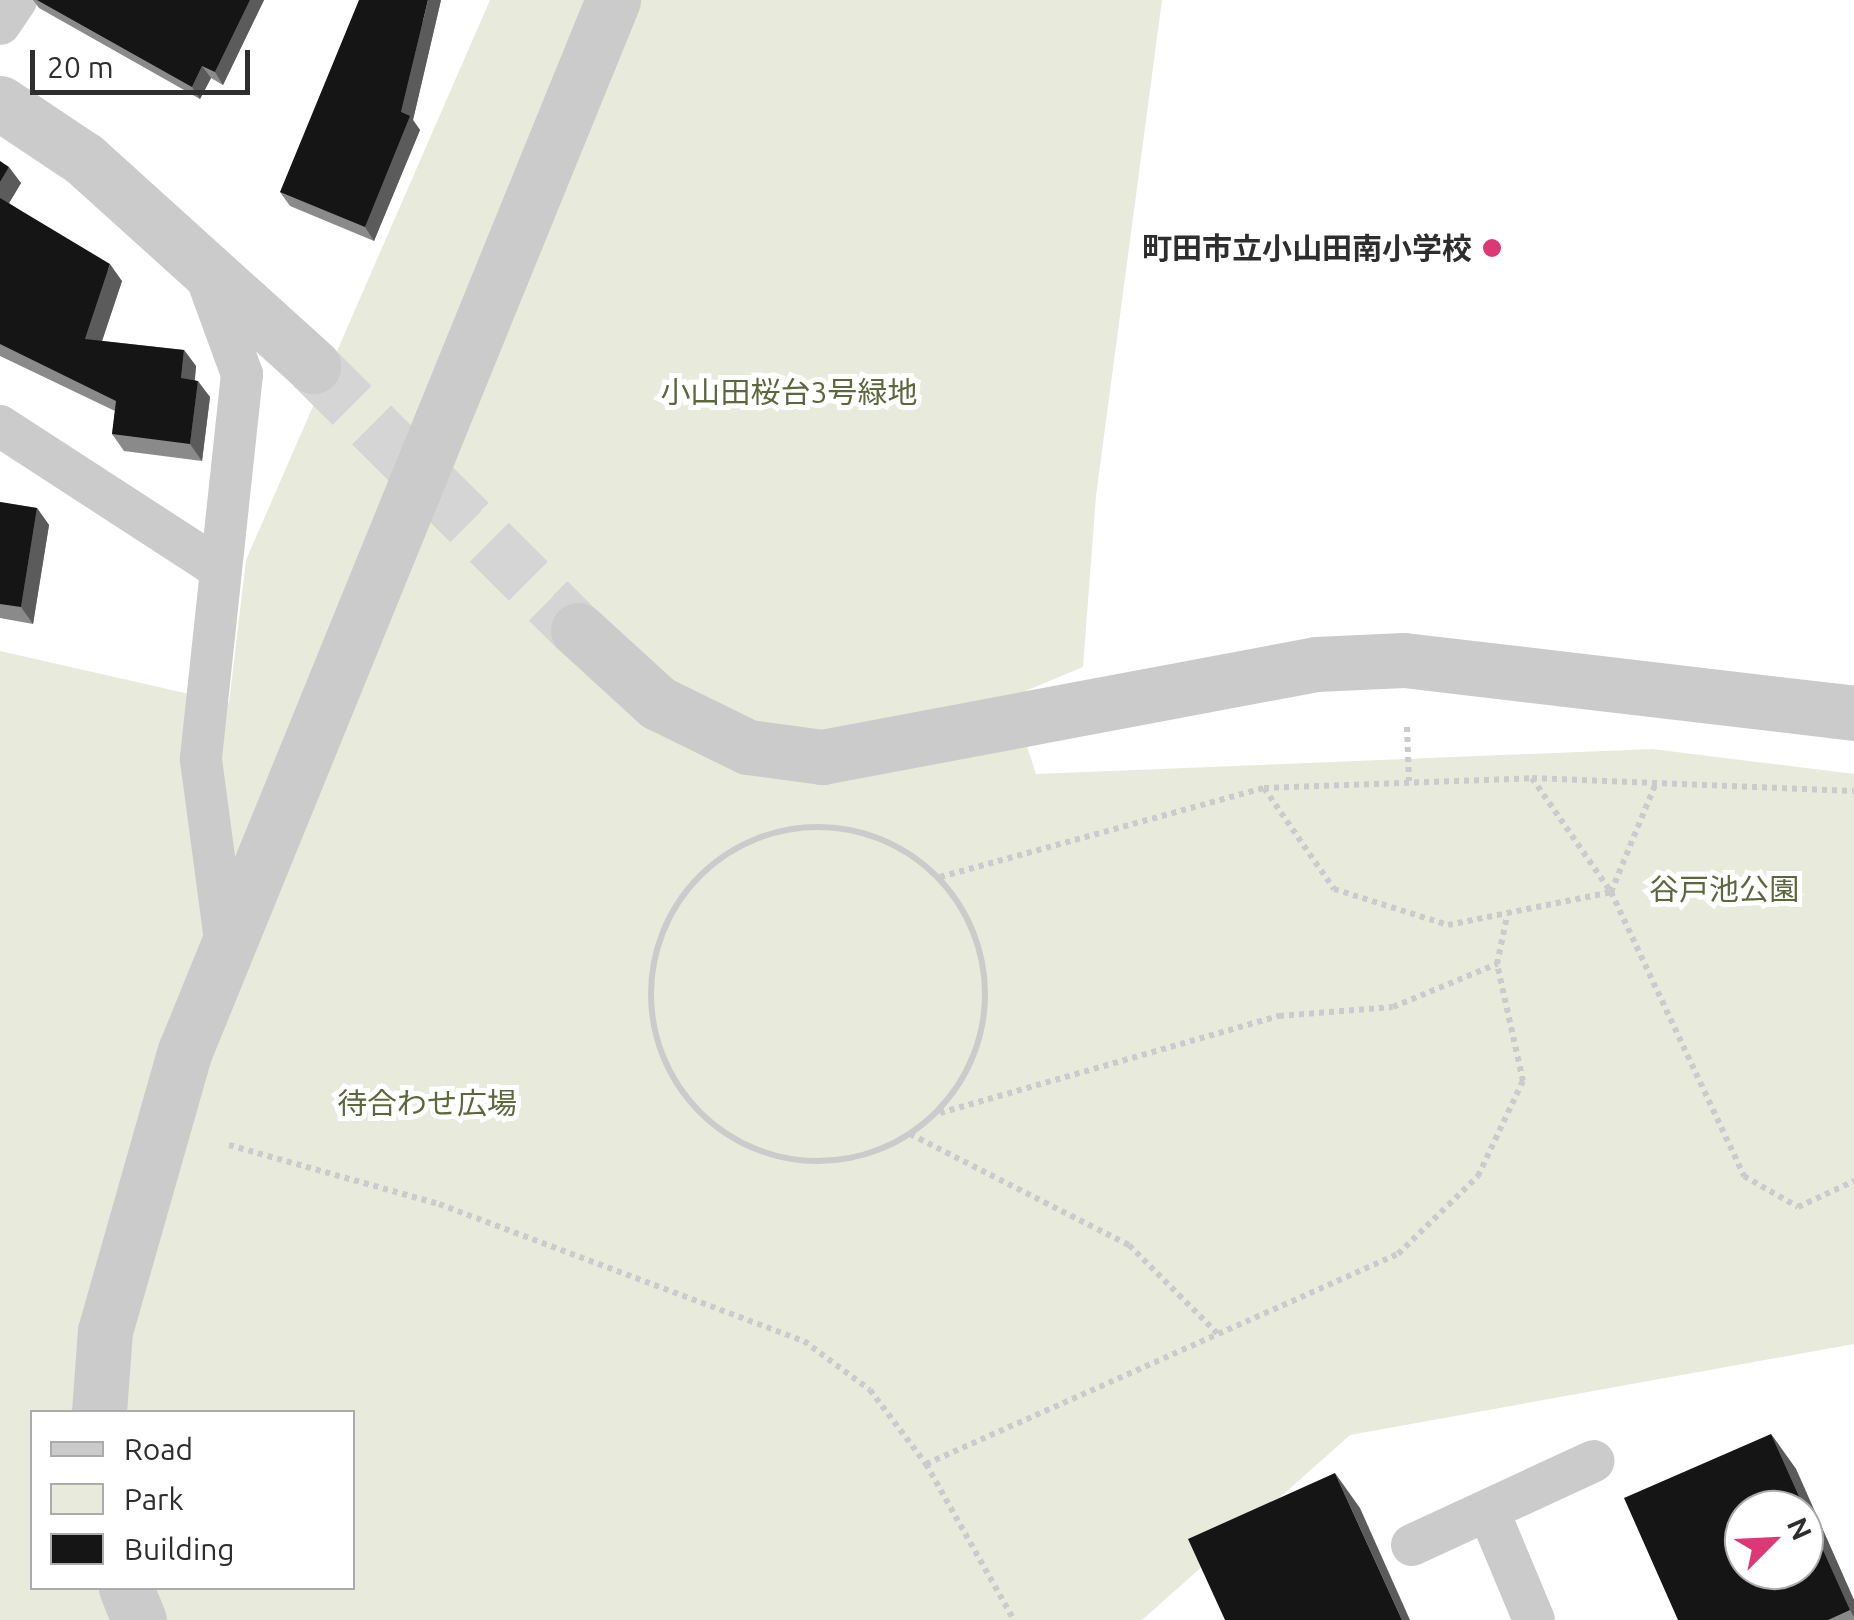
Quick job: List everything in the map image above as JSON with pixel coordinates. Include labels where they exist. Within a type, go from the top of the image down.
[{"type":"street","points":[[99,1410],[106,1331],[185,1051],[613,0]]},
{"type":"street","points":[[0,103],[197,254],[314,366]]},
{"type":"street","points":[[578,630],[658,703],[748,747],[822,758],[1316,664],[1386,661],[1854,712]]},
{"type":"street","points":[[127,1590],[139,1620]]},
{"type":"lane","points":[[0,24],[16,0]]},
{"type":"lane","points":[[197,254],[242,374],[201,760],[226,948]]},
{"type":"lane","points":[[0,426],[219,568]]},
{"type":"lane","points":[[1412,1544],[1594,1461]]},
{"type":"lane","points":[[1488,1510],[1534,1620]]},
{"type":"path","points":[[1532,778],[1611,892],[1744,1176],[1798,1207],[1854,1181]]},
{"type":"path","points":[[940,877],[1264,788],[1532,778],[1854,791]]},
{"type":"path","points":[[1611,892],[1656,783]]},
{"type":"path","points":[[1264,788],[1334,889],[1448,924],[1507,916],[1611,892]]},
{"type":"path","points":[[840,826],[894,844],[940,877],[970,920],[985,988],[968,1072],[937,1114],[910,1134],[836,1162],[780,1158],[728,1136],[685,1098],[658,1048],[650,992],[660,936],[687,886],[730,848],[783,828],[840,826]]},
{"type":"path","points":[[926,1464],[1398,1254],[1478,1176],[1523,1081],[1497,964],[1507,916]]},
{"type":"path","points":[[937,1114],[1278,1016],[1393,1007],[1497,964]]},
{"type":"path","points":[[910,1134],[1129,1245],[1220,1336]]},
{"type":"path","points":[[228,1145],[440,1204],[804,1341],[870,1390],[926,1464],[1014,1620]]},
{"type":"green space","points":[[490,0],[1162,0],[1096,496],[1083,667],[1011,697],[1036,774],[1652,749],[1854,774],[1854,1344],[1350,1435],[1142,1620],[0,1620],[0,651],[229,703],[246,560]]},
{"type":"building","points":[[37,0],[250,0],[215,72],[202,66],[192,87]]},
{"type":"building","points":[[359,0],[428,0],[401,112],[410,116],[365,227],[280,192]]},
{"type":"building","points":[[0,161],[9,167],[0,182]]},
{"type":"building","points":[[0,198],[110,264],[85,339],[184,350],[181,378],[198,381],[190,444],[112,434],[116,401],[0,344]]},
{"type":"building","points":[[0,502],[37,508],[21,607],[0,604]]},
{"type":"building","points":[[1771,1434],[1796,1490],[1724,1490],[1724,1590],[1824,1590],[1824,1552],[1850,1610],[1828,1620],[1678,1620],[1624,1498]]},
{"type":"building","points":[[1335,1473],[1402,1620],[1225,1620],[1188,1539]]},
{"type":"tunnel","points":[[313,366],[578,630]]},
{"type":"place","name":"町田市立小山田南小学校","points":[[1492,248]]},
{"type":"park label","name":"小山田桜台3号緑地","points":[[789,392]]},
{"type":"park label","name":"谷戸池公園","points":[[1724,889]]},
{"type":"park label","name":"待合わせ広場","points":[[427,1103]]}]
